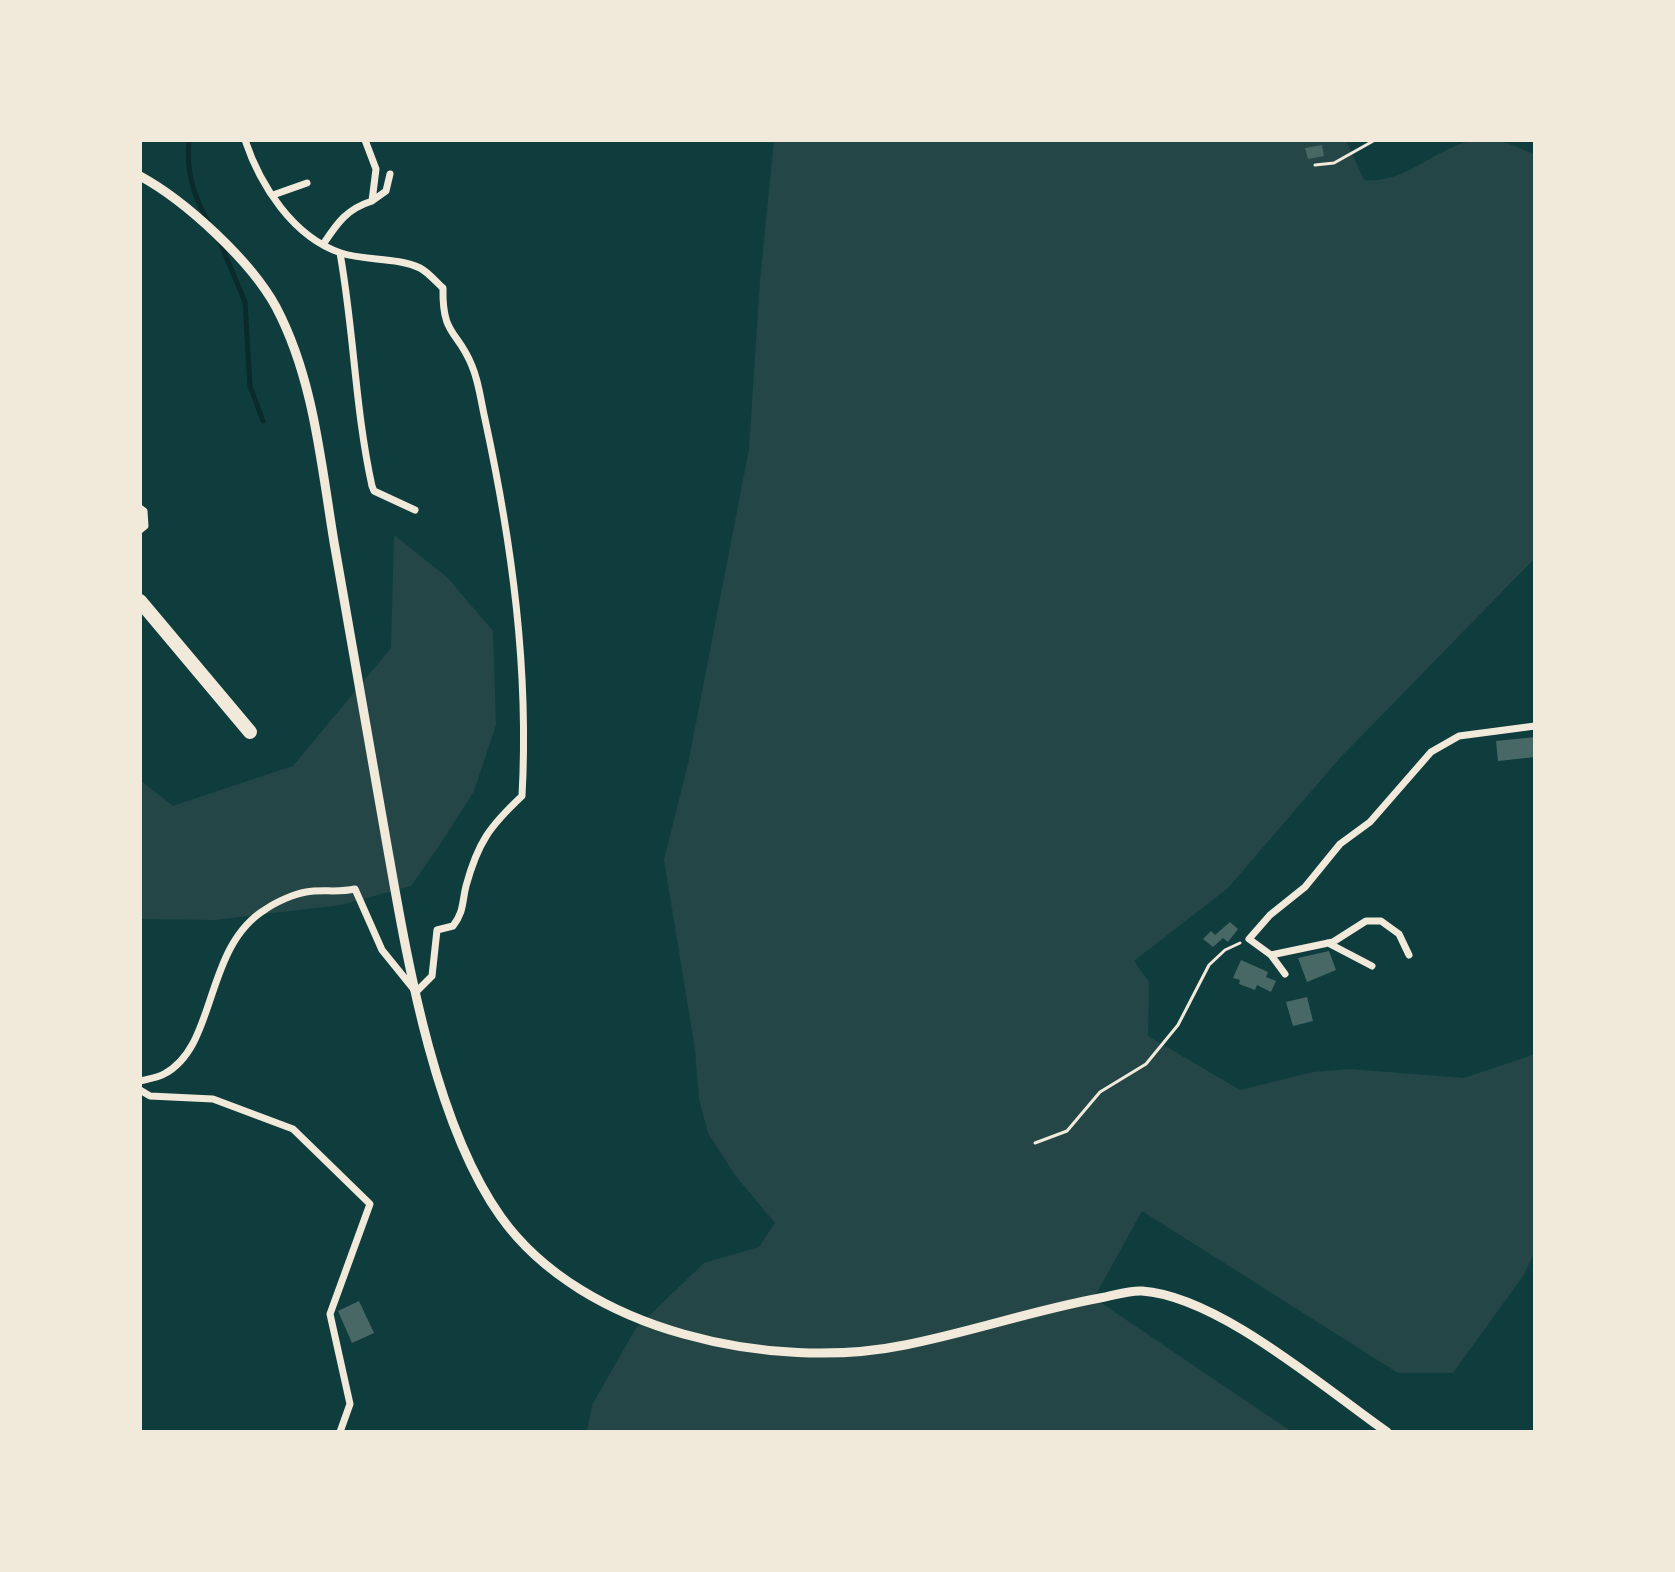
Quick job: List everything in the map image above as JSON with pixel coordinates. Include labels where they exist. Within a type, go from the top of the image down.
[{"type":"highway","points":[[140,601],[250,732]]},
{"type":"highway","points":[[140,617],[174,644]]},
{"type":"street","points":[[245,140],[257,170],[283,212],[324,243],[340,253],[419,268],[443,288],[443,311],[449,333],[472,364],[485,417],[518,601],[519,669],[526,731],[522,796],[490,826],[465,888],[464,912],[453,926],[437,930],[432,976],[416,992]]},
{"type":"street","points":[[365,140],[376,169],[372,201]]},
{"type":"street","points":[[324,243],[341,218],[354,207],[372,201],[386,191],[390,174]]},
{"type":"street","points":[[140,176],[162,188],[225,242],[275,306],[311,402],[355,668],[416,992],[450,1116],[501,1218],[549,1268],[611,1308],[683,1333],[756,1349],[820,1354],[901,1346],[1075,1302],[1140,1291],[1201,1305],[1387,1432]]},
{"type":"street","points":[[273,195],[307,183]]},
{"type":"street","points":[[340,253],[356,368],[359,424],[372,486],[374,491],[415,510]]},
{"type":"street","points":[[140,508],[144,511],[145,526],[140,530]]},
{"type":"street","points":[[1285,974],[1271,955],[1249,939],[1270,915],[1305,887],[1340,844],[1370,822],[1431,752],[1459,736],[1535,726]]},
{"type":"street","points":[[140,1081],[165,1074],[188,1050],[227,951],[240,929],[266,908],[306,892],[336,894],[355,889],[382,950],[416,992]]},
{"type":"street","points":[[1271,955],[1328,943],[1366,921],[1381,921],[1399,934],[1409,955]]},
{"type":"street","points":[[1328,943],[1372,966]]},
{"type":"street","points":[[140,1090],[150,1096],[213,1099],[293,1129],[370,1204],[330,1314],[350,1404],[340,1432]]},
{"type":"path","points":[[1315,165],[1334,163],[1373,141]]},
{"type":"path","points":[[1035,1143],[1067,1131],[1100,1092],[1146,1064],[1178,1025],[1209,965],[1225,950],[1249,939]]},
{"type":"shaded area","points":[[774,140],[1346,140],[1364,180],[1398,175],[1459,144],[1475,140],[1499,141],[1535,155],[1535,558],[1339,759],[1228,888],[1134,961],[1149,982],[1148,1036],[1240,1090],[1313,1072],[1350,1069],[1464,1078],[1535,1054],[1535,1252],[1523,1276],[1453,1373],[1398,1373],[1142,1211],[1094,1298],[1292,1432],[587,1432],[592,1405],[636,1328],[704,1263],[759,1247],[775,1223],[735,1175],[708,1133],[699,1099],[695,1049],[664,860],[688,764],[749,449],[760,281]]},
{"type":"shaded area","points":[[394,535],[447,577],[493,631],[496,725],[474,791],[443,840],[411,886],[341,905],[214,920],[140,919],[140,780],[173,806],[293,766],[391,648]]},
{"type":"building","points":[[1322,145],[1324,156],[1308,159],[1305,148]]},
{"type":"building","points":[[1535,737],[1535,757],[1498,761],[1496,741]]},
{"type":"building","points":[[1230,922],[1238,929],[1228,942],[1223,938],[1213,947],[1203,939],[1211,931],[1215,935]]},
{"type":"building","points":[[1329,951],[1336,970],[1307,982],[1298,958]]},
{"type":"building","points":[[1241,960],[1268,972],[1266,977],[1276,981],[1271,992],[1257,985],[1255,990],[1233,978]]},
{"type":"building","points":[[1307,997],[1313,1021],[1293,1026],[1286,1002]]},
{"type":"building","points":[[359,1301],[374,1333],[352,1343],[338,1311]]},
{"type":"waterway","points":[[189,140],[192,183],[209,223]]},
{"type":"waterway","points":[[220,242],[245,302],[250,386],[263,421]]}]
